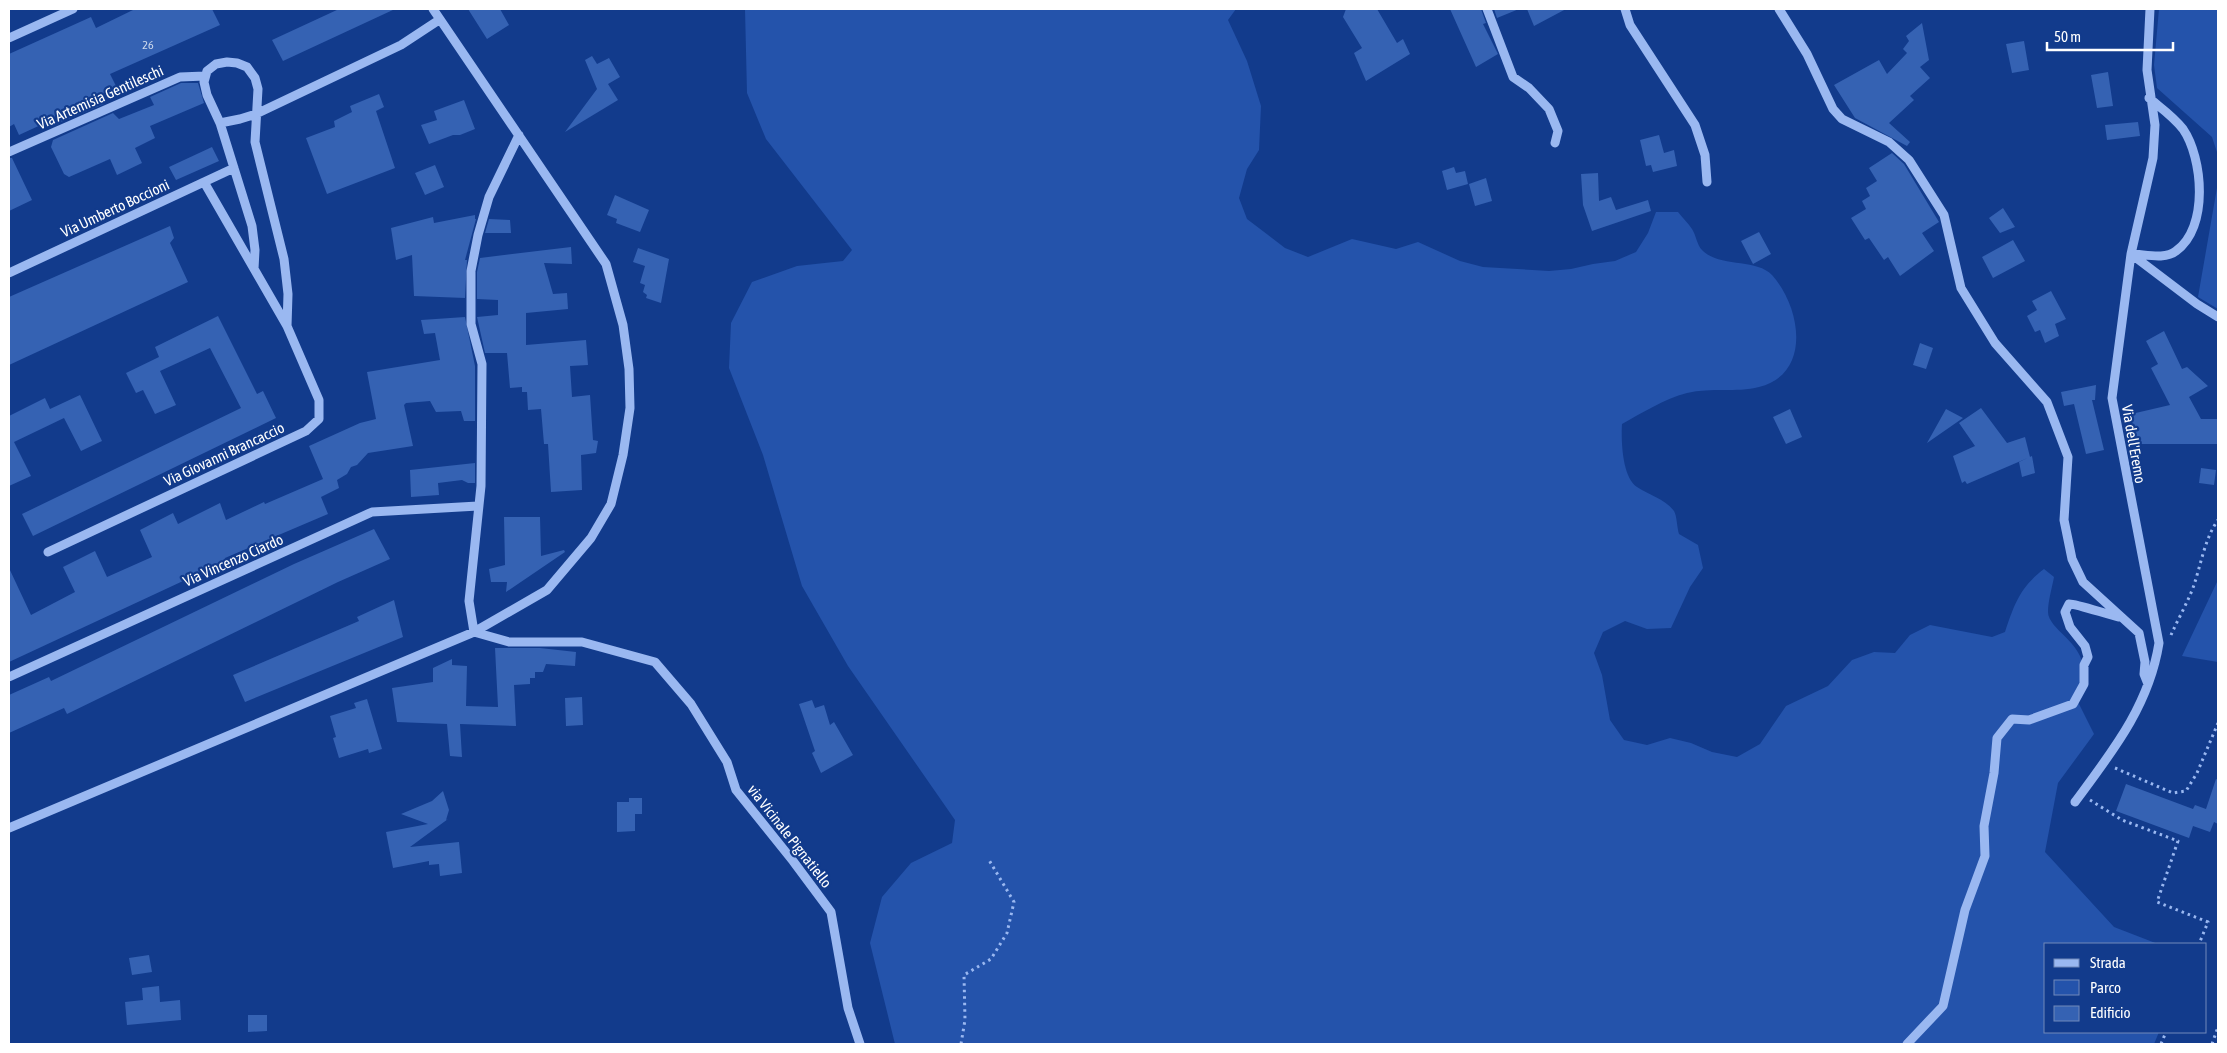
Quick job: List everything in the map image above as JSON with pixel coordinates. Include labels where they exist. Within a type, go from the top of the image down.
[{"type":"street","points":[[9,38],[73,9]]},
{"type":"street","points":[[9,828],[474,632],[547,590],[592,538],[612,504],[623,455],[630,408],[629,369],[623,325],[606,264],[433,9]]},
{"type":"street","points":[[1487,9],[1513,77],[1529,88],[1548,109],[1558,131],[1555,143]]},
{"type":"street","points":[[1625,9],[1630,24],[1694,125],[1704,155],[1707,182]]},
{"type":"street","points":[[1779,9],[1807,54],[1833,108],[1842,119],[1890,142],[1909,160],[1944,216],[1961,288],[1995,342],[2047,402],[2068,457],[2064,520],[2072,560],[2083,582],[2119,617],[2139,633],[2145,662],[2144,674],[2148,684]]},
{"type":"street","name":"Via dell'Eremo","points":[[2078,798],[2104,763],[2140,708],[2156,661],[2158,644],[2112,398],[2131,254],[2153,158],[2155,125],[2149,98],[2147,70],[2150,9]]},
{"type":"street","points":[[220,122],[256,114],[401,45],[439,20]]},
{"type":"street","points":[[254,269],[255,250],[252,226],[220,122],[208,95],[205,76],[207,71],[216,64],[227,62],[247,67],[256,78],[258,89],[256,114]]},
{"type":"street","name":"Via Artemisia Gentileschi","points":[[9,152],[180,77],[205,76]]},
{"type":"street","points":[[2131,254],[2165,256],[2176,252],[2187,239],[2197,215],[2200,183],[2199,171],[2188,139],[2176,120],[2149,98]]},
{"type":"street","name":"Via Giovanni Brancaccio","points":[[256,114],[257,152],[287,277],[287,326]]},
{"type":"street","points":[[474,632],[469,601],[480,486],[482,364],[471,324],[471,271],[478,235],[490,197],[519,135]]},
{"type":"street","name":"Via Umberto Boccioni","points":[[9,272],[234,168]]},
{"type":"street","name":"Via Giovanni Brancaccio","points":[[48,552],[313,426],[319,419],[319,400],[287,326],[204,182]]},
{"type":"street","points":[[2131,254],[2197,304],[2218,317]]},
{"type":"street","name":"Via Vincenzo Ciardo","points":[[9,677],[372,512],[478,506]]},
{"type":"street","points":[[1907,1044],[1943,1006],[1965,910],[1985,856],[1984,826],[1994,773],[1997,738],[2012,719],[2029,720],[2073,704],[2084,684],[2084,665],[2088,661],[2088,657],[2085,646],[2070,627],[2065,612],[2069,604],[2075,603],[2099,613],[2119,617]]},
{"type":"street","name":"via Vicinale Pignatiello","points":[[474,632],[510,642],[582,642],[656,662],[691,704],[727,762],[736,790],[831,912],[835,927],[839,968],[848,1008],[860,1044]]},
{"type":"path","points":[[2158,644],[2170,638],[2193,586],[2214,526],[2218,520]]},
{"type":"path","points":[[2104,763],[2173,793],[2186,791],[2197,773],[2218,723]]},
{"type":"path","points":[[2078,798],[2122,820],[2178,841],[2157,902],[2208,922],[2198,943]]},
{"type":"path","points":[[961,1044],[965,1020],[964,975],[992,959],[1007,933],[1014,902],[989,860]]},
{"type":"path","points":[[2212,1044],[2218,1027]]},
{"type":"green space","points":[[745,9],[1236,9],[1228,20],[1247,61],[1261,106],[1259,150],[1247,169],[1239,198],[1247,219],[1285,248],[1308,257],[1352,239],[1396,249],[1418,242],[1460,261],[1483,267],[1549,271],[1571,269],[1615,261],[1636,252],[1648,233],[1656,212],[1678,212],[1692,229],[1700,248],[1709,256],[1757,266],[1765,270],[1772,275],[1782,288],[1790,304],[1795,321],[1796,338],[1794,354],[1787,369],[1776,380],[1759,387],[1741,390],[1696,391],[1678,396],[1622,424],[1625,467],[1628,475],[1637,487],[1666,503],[1674,511],[1679,534],[1698,545],[1703,568],[1690,587],[1671,628],[1647,629],[1625,621],[1603,632],[1594,653],[1602,675],[1610,720],[1624,740],[1647,745],[1670,738],[1691,743],[1712,752],[1737,757],[1760,744],[1786,706],[1828,686],[1852,660],[1874,652],[1895,653],[1910,635],[1930,625],[1992,637],[2005,632],[2023,590],[2044,569],[2054,577],[2048,608],[2050,619],[2074,646],[2083,663],[2083,677],[2075,696],[2094,734],[2058,783],[2045,852],[2114,927],[2155,943],[2044,943],[2044,1033],[2159,1033],[2154,1044],[895,1044],[870,943],[882,897],[911,863],[952,843],[955,820],[848,666],[802,586],[763,455],[729,368],[731,323],[752,282],[797,266],[843,261],[852,250],[766,139],[747,93]]},
{"type":"green space","points":[[2159,9],[2218,9],[2218,155],[2212,137],[2157,88],[2154,65]]},
{"type":"green space","points":[[2218,182],[2218,309],[2198,297]]},
{"type":"green space","points":[[2217,582],[2218,662],[2182,656]]},
{"type":"building","points":[[135,9],[212,9],[220,25],[110,74],[119,92],[100,100],[104,104],[56,124],[58,117],[19,135],[14,124],[9,127],[9,54],[91,17],[96,28]]},
{"type":"building","points":[[339,9],[395,9],[283,61],[272,40]]},
{"type":"building","points":[[468,9],[500,9],[509,25],[487,39]]},
{"type":"building","points":[[1346,9],[1377,9],[1397,43],[1403,39],[1410,54],[1366,81],[1354,53],[1362,48],[1343,17]]},
{"type":"building","points":[[1450,9],[1481,9],[1486,23],[1483,24],[1498,54],[1476,67]]},
{"type":"building","points":[[1494,9],[1519,9],[1497,18]]},
{"type":"building","points":[[1527,9],[1566,9],[1534,26]]},
{"type":"building","points":[[1922,23],[1929,60],[1920,67],[1930,78],[1910,96],[1914,100],[1889,123],[1910,142],[1907,146],[1855,118],[1834,85],[1879,60],[1887,74],[1907,53],[1903,49],[1909,41],[1906,36]]},
{"type":"building","points":[[2024,41],[2029,70],[2012,73],[2006,44]]},
{"type":"building","points":[[592,56],[597,64],[609,58],[620,77],[608,84],[618,100],[565,132],[597,89],[585,60]]},
{"type":"building","points":[[2108,72],[2113,106],[2097,108],[2091,75]]},
{"type":"building","points":[[181,83],[198,83],[204,103],[150,126],[155,138],[135,148],[142,163],[117,175],[110,159],[69,177],[64,174],[51,147],[53,140],[113,113],[119,119],[154,105],[150,97]]},
{"type":"building","points":[[379,94],[384,107],[376,111],[395,168],[327,194],[306,138],[335,127],[334,121],[352,112],[350,106]]},
{"type":"building","points":[[464,100],[475,129],[429,144],[421,125],[437,120],[434,111]]},
{"type":"building","points":[[2138,122],[2140,136],[2107,140],[2105,125]]},
{"type":"building","points":[[1659,135],[1664,153],[1674,150],[1677,166],[1653,172],[1651,165],[1646,166],[1640,140]]},
{"type":"building","points":[[212,147],[219,161],[176,180],[169,167]]},
{"type":"building","points":[[1892,153],[1904,164],[1939,222],[1922,233],[1934,251],[1900,276],[1888,257],[1884,260],[1869,238],[1865,240],[1851,218],[1866,209],[1862,201],[1870,196],[1866,188],[1877,181],[1869,168]]},
{"type":"building","points":[[9,158],[12,158],[32,200],[9,211]]},
{"type":"building","points":[[435,165],[444,187],[425,195],[415,173]]},
{"type":"building","points":[[1454,167],[1456,173],[1465,171],[1468,184],[1447,190],[1442,171]]},
{"type":"building","points":[[1598,173],[1599,201],[1611,197],[1616,210],[1648,200],[1651,211],[1592,231],[1583,205],[1581,174]]},
{"type":"building","points":[[1486,178],[1492,201],[1475,206],[1469,184]]},
{"type":"building","points":[[615,195],[649,210],[640,232],[616,223],[617,219],[607,215]]},
{"type":"building","points":[[2003,208],[2015,227],[2000,233],[1989,218]]},
{"type":"building","points":[[475,215],[476,219],[465,260],[467,260],[465,298],[414,296],[412,255],[396,260],[391,228],[433,217],[434,223]]},
{"type":"building","points":[[489,219],[510,220],[511,233],[485,233]]},
{"type":"building","points":[[170,226],[174,238],[170,243],[188,282],[9,365],[9,297]]},
{"type":"building","points":[[1759,232],[1771,254],[1753,264],[1741,241]]},
{"type":"building","points":[[2013,240],[2025,261],[1993,278],[1982,257]]},
{"type":"building","points":[[571,247],[572,264],[544,263],[553,294],[567,293],[568,309],[526,313],[526,345],[586,340],[588,365],[570,366],[572,397],[590,395],[593,440],[598,441],[596,453],[581,455],[582,490],[551,492],[548,444],[544,444],[541,409],[528,410],[527,392],[522,392],[522,387],[510,388],[507,353],[485,353],[477,317],[498,315],[498,300],[477,299],[477,272],[480,258]]},
{"type":"building","points":[[638,248],[669,259],[661,303],[646,298],[647,295],[643,292],[645,285],[640,283],[645,266],[633,262]]},
{"type":"building","points":[[2051,291],[2066,319],[2055,324],[2059,336],[2045,343],[2040,330],[2035,332],[2027,316],[2037,310],[2032,301]]},
{"type":"building","points":[[218,316],[257,394],[263,391],[276,418],[33,536],[22,514],[241,408],[210,348],[160,371],[176,405],[155,414],[143,390],[136,393],[126,373],[159,357],[155,347]]},
{"type":"building","points":[[465,317],[475,366],[475,421],[464,421],[461,411],[436,412],[430,401],[406,403],[404,405],[413,446],[368,453],[357,465],[351,467],[347,474],[337,480],[339,488],[321,497],[328,514],[225,558],[226,561],[9,662],[9,568],[31,615],[75,592],[63,567],[95,551],[107,577],[152,557],[140,530],[173,513],[178,524],[220,503],[226,520],[264,502],[265,504],[323,479],[309,446],[360,423],[376,419],[367,372],[440,360],[435,333],[424,334],[421,320]]},
{"type":"building","points":[[2164,331],[2182,369],[2187,367],[2208,386],[2189,397],[2201,419],[2218,419],[2218,444],[2134,444],[2127,415],[2170,405],[2151,368],[2158,364],[2146,341]]},
{"type":"building","points":[[1920,343],[1933,348],[1926,369],[1913,365]]},
{"type":"building","points":[[2096,385],[2095,400],[2092,400],[2104,450],[2086,454],[2074,404],[2064,406],[2061,392]]},
{"type":"building","points":[[80,395],[102,441],[81,451],[64,418],[14,442],[31,476],[9,486],[9,416],[45,398],[50,409]]},
{"type":"building","points":[[1981,408],[2007,443],[2025,437],[2030,457],[1967,484],[1965,481],[1962,483],[1953,456],[1975,446],[1959,423]]},
{"type":"building","points":[[1790,409],[1802,437],[1786,444],[1773,417]]},
{"type":"building","points":[[1946,409],[1963,418],[1927,443]]},
{"type":"building","points":[[2032,456],[2035,473],[2022,477],[2019,462]]},
{"type":"building","points":[[475,463],[475,483],[468,483],[462,480],[438,483],[439,495],[411,497],[410,470]]},
{"type":"building","points":[[2201,468],[2216,470],[2214,485],[2199,483]]},
{"type":"building","points":[[504,517],[540,517],[541,556],[564,550],[565,552],[506,592],[507,582],[491,582],[489,569],[505,565]]},
{"type":"building","points":[[374,529],[390,559],[338,582],[67,714],[64,708],[9,733],[9,695],[49,677],[51,681],[294,564]]},
{"type":"building","points":[[394,600],[403,637],[245,702],[233,675],[359,621],[357,617]]},
{"type":"building","points":[[495,648],[540,648],[576,652],[575,666],[546,664],[543,672],[535,672],[535,678],[530,678],[530,684],[514,685],[516,726],[460,724],[462,757],[450,756],[447,724],[397,722],[392,688],[433,682],[433,668],[452,659],[452,665],[467,666],[466,706],[498,707]]},
{"type":"building","points":[[582,697],[583,725],[566,726],[565,698]]},
{"type":"building","points":[[367,699],[382,749],[369,753],[368,749],[339,758],[333,738],[336,737],[330,716],[356,708],[354,703]]},
{"type":"building","points":[[812,700],[815,708],[824,705],[830,725],[834,722],[853,755],[821,773],[812,753],[815,751],[799,704]]},
{"type":"building","points":[[2216,779],[2218,780],[2218,824],[2214,822],[2210,832],[2193,826],[2189,838],[2116,811],[2126,784],[2193,809],[2195,805],[2206,809]]},
{"type":"building","points":[[443,791],[449,810],[446,820],[448,819],[410,847],[459,842],[462,873],[440,876],[439,864],[429,865],[429,861],[393,868],[386,832],[428,824],[401,814],[432,801]]},
{"type":"building","points":[[629,798],[642,798],[642,814],[635,814],[635,831],[617,832],[617,802],[629,802]]},
{"type":"building","points":[[149,955],[152,972],[132,975],[129,958]]},
{"type":"building","points":[[159,986],[160,1002],[180,1000],[181,1020],[127,1025],[125,1002],[143,1000],[142,988]]},
{"type":"building","points":[[248,1015],[267,1015],[267,1031],[248,1032]]}]
